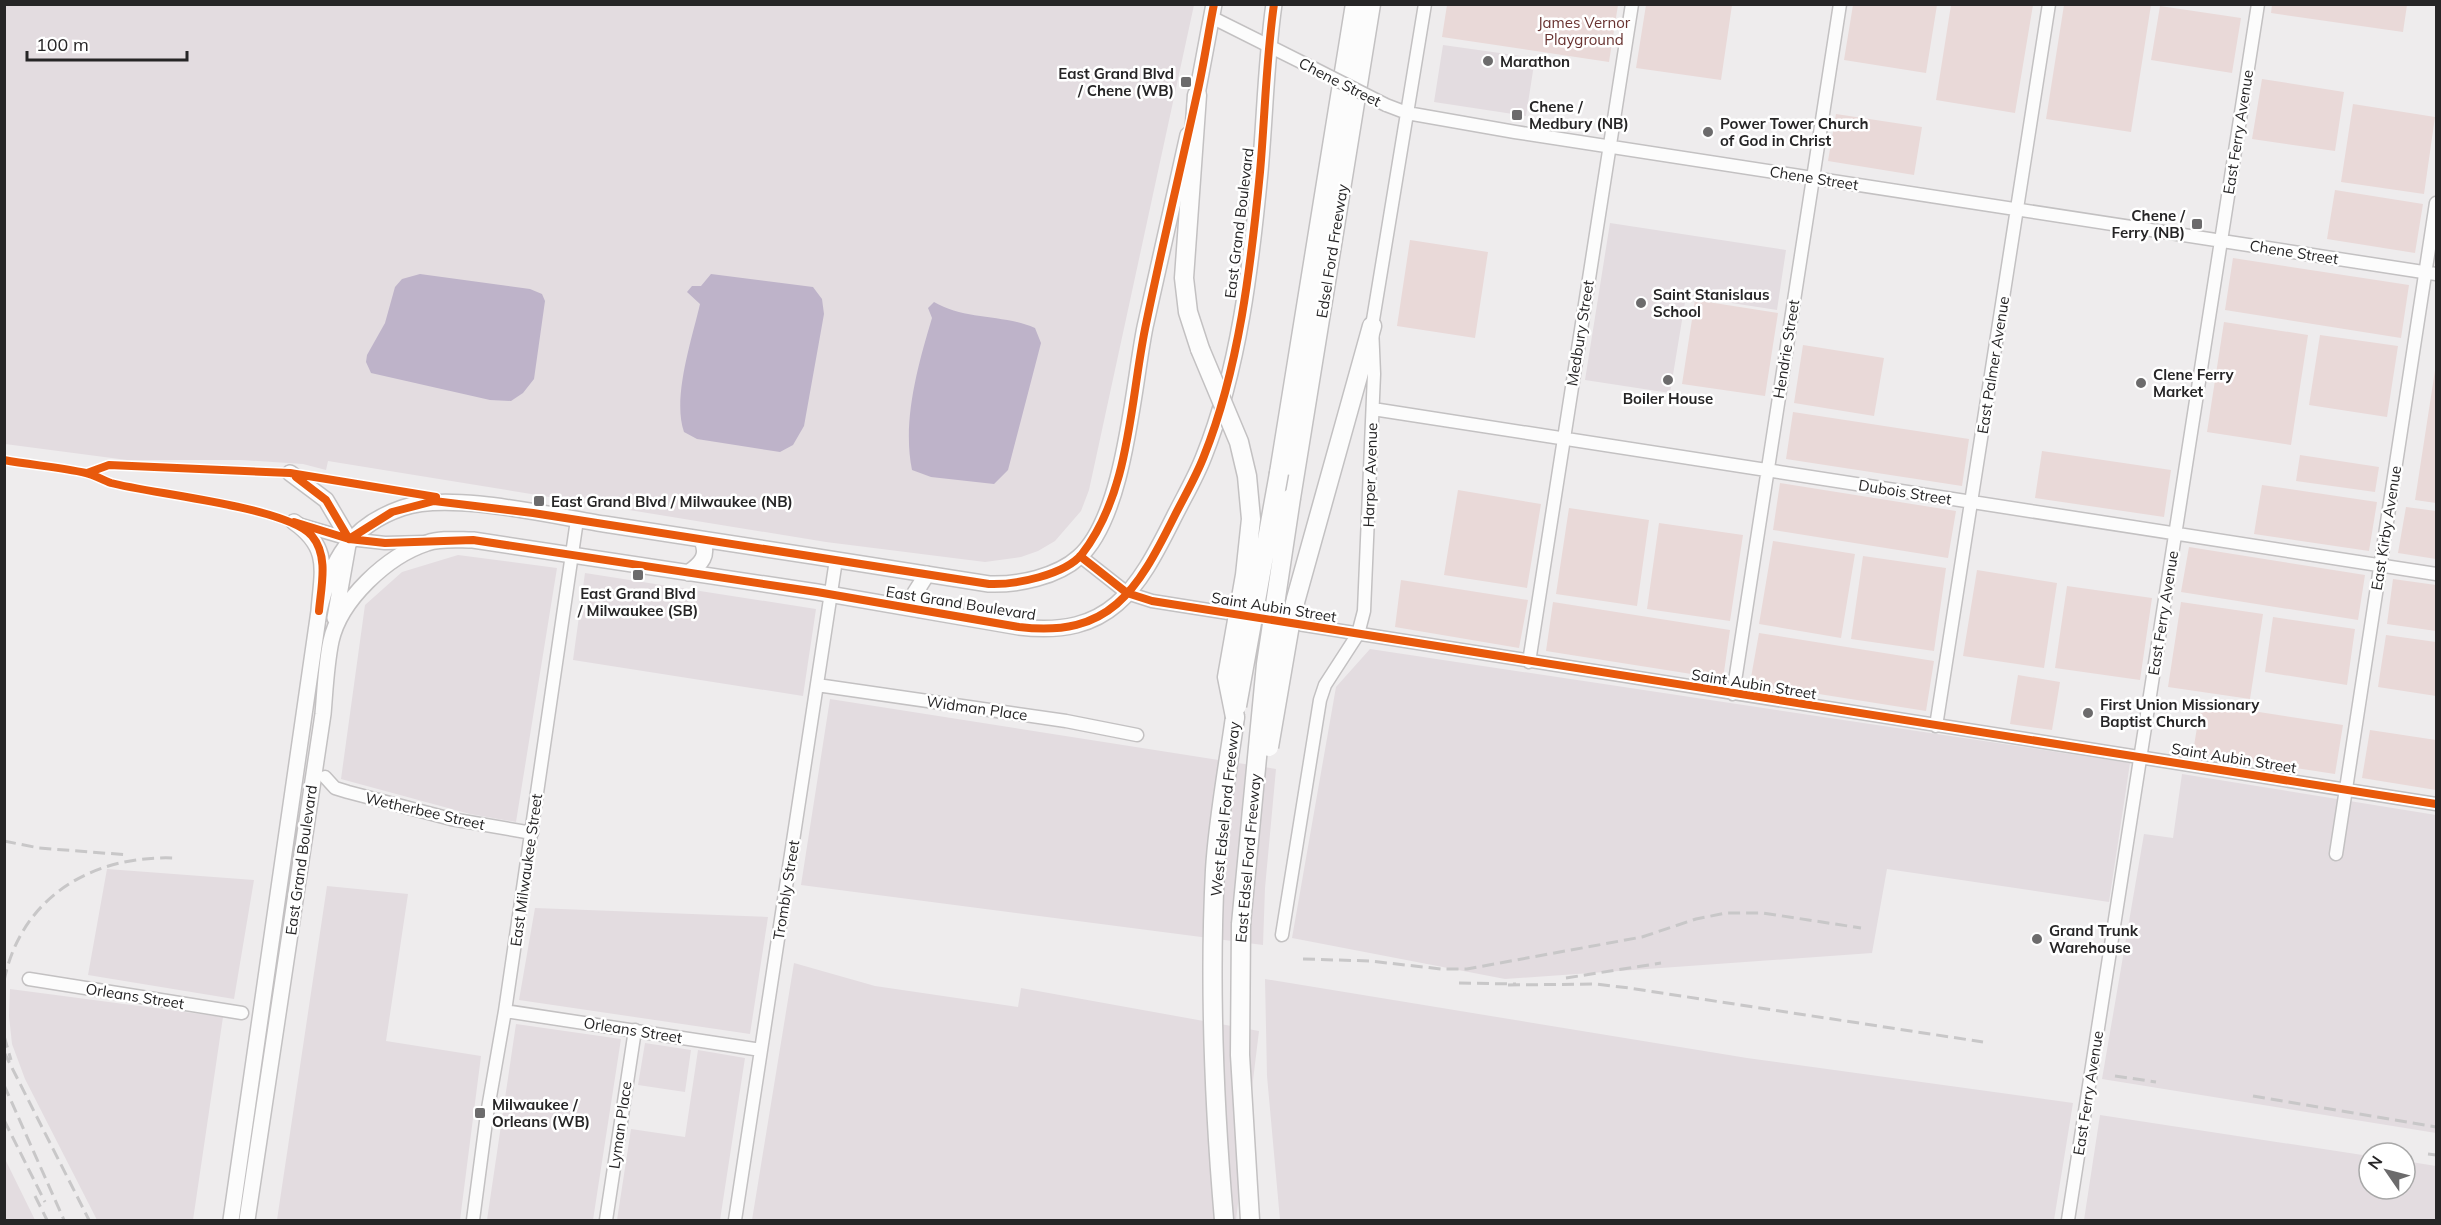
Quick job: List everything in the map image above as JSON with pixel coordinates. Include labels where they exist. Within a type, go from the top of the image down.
[{"type":"highway","name":"Edsel Ford Freeway","points":[[1279,473],[1355,4]]},
{"type":"highway","name":"Edsel Ford Freeway","points":[[1291,498],[1371,4]]},
{"type":"highway","points":[[1197,95],[1184,278],[1188,312],[1200,348],[1239,442],[1247,476],[1251,519],[1245,575],[1227,677],[1235,717]]},
{"type":"highway","points":[[1241,924],[1292,613],[1372,326]]},
{"type":"highway","name":"West Edsel Ford Freeway","points":[[1224,1220],[1213,1049],[1215,868],[1235,717],[1279,473]]},
{"type":"highway","name":"East Edsel Ford Freeway","points":[[1250,1221],[1240,1055],[1241,924],[1266,664],[1291,498]]},
{"type":"main road","name":"East Grand Boulevard","points":[[247,1221],[323,714],[331,640],[348,604],[379,572],[401,556],[428,542],[472,540],[1046,630],[1073,627],[1099,617],[1114,607],[1145,572],[1204,457],[1232,369],[1260,175],[1268,46],[1274,4]]},
{"type":"main road","points":[[1080,556],[1108,510],[1120,467],[1145,329],[1197,95],[1213,11]]},
{"type":"main road","points":[[290,473],[326,500],[349,539],[331,640]]},
{"type":"main road","name":"East Grand Boulevard","points":[[349,539],[381,517],[403,507],[434,501],[533,513],[989,584],[1015,583],[1050,572],[1080,556]]},
{"type":"main road","points":[[294,522],[310,533],[321,552],[323,564],[319,611]]},
{"type":"main road","points":[[319,611],[331,572],[349,539]]},
{"type":"main road","points":[[688,573],[703,560],[706,553],[701,539]]},
{"type":"main road","points":[[920,610],[915,593],[927,574]]},
{"type":"main road","name":"East Grand Boulevard","points":[[231,1221],[319,611]]},
{"type":"main road","points":[[235,1190],[252,1193]]},
{"type":"street","name":"Harper Avenue","points":[[1282,935],[1320,700],[1325,685],[1358,634],[1364,611],[1374,342],[1372,326],[1425,4]]},
{"type":"street","name":"Medbury Street","points":[[1529,662],[1632,4]]},
{"type":"street","name":"Hendrie Street","points":[[1733,694],[1840,4]]},
{"type":"street","name":"East Palmer Avenue","points":[[1936,726],[2049,4]]},
{"type":"street","name":"East Ferry Avenue","points":[[2068,1221],[2258,4]]},
{"type":"street","name":"Chene Street","points":[[1213,11],[1268,46],[1386,105],[1407,113],[2431,274]]},
{"type":"street","name":"East Kirby Avenue","points":[[2336,854],[2380,566],[2431,274],[2436,203]]},
{"type":"street","name":"Dubois Street","points":[[1372,410],[2436,574]]},
{"type":"street","name":"East Milwaukee Street","points":[[473,1221],[487,1114],[532,833],[577,520]]},
{"type":"street","points":[[294,522],[349,539],[385,543],[428,542]]},
{"type":"street","name":"Saint Aubin Street","points":[[1080,556],[1127,593],[1152,601],[2436,804]]},
{"type":"street","name":"Trombly Street","points":[[735,1221],[836,560]]},
{"type":"street","name":"Widman Place","points":[[817,685],[1066,721],[1137,735]]},
{"type":"street","name":"Wetherbee Street","points":[[324,777],[335,788],[348,792],[451,819],[532,833]]},
{"type":"street","name":"Orleans Street","points":[[28,979],[242,1013]]},
{"type":"street","name":"Orleans Street","points":[[505,1011],[761,1050]]},
{"type":"street","name":"Lyman Place","points":[[606,1221],[635,1030]]},
{"type":"shaded area","points":[[5,5],[1194,5],[1089,490],[1081,511],[1055,541],[1038,551],[1021,557],[985,562],[826,542],[328,461],[326,470],[303,464],[241,460],[127,460],[5,444]]},
{"type":"shaded area","points":[[1443,45],[1535,58],[1526,116],[1434,102]]},
{"type":"shaded area","name":"Saint Stanislaus School","points":[[1610,223],[1786,250],[1777,310],[1686,296],[1670,393],[1585,380]]},
{"type":"shaded area","points":[[420,274],[530,289],[542,294],[545,301],[534,379],[523,393],[511,401],[490,400],[371,373],[366,362],[367,355],[385,323],[395,287],[402,279]]},
{"type":"shaded area","points":[[711,274],[813,287],[822,299],[824,314],[804,426],[793,445],[780,452],[697,439],[684,432],[680,403],[684,368],[700,304],[687,292],[692,286],[701,286]]},
{"type":"shaded area","points":[[934,302],[958,312],[1035,328],[1041,343],[1008,470],[994,484],[931,477],[912,470],[909,451],[910,413],[917,374],[932,318],[928,308]]},
{"type":"shaded area","points":[[458,555],[557,568],[516,822],[470,814],[341,779],[365,605],[402,572]]},
{"type":"shaded area","points":[[585,573],[816,609],[803,696],[573,660]]},
{"type":"shaded area","points":[[1370,649],[2130,763],[2109,902],[1887,869],[1872,953],[1505,979],[1292,938],[1336,687]]},
{"type":"shaded area","points":[[830,699],[1276,769],[1265,888],[1263,945],[801,885]]},
{"type":"shaded area","points":[[2182,774],[2436,815],[2436,1133],[2102,1079],[2144,834],[2173,838]]},
{"type":"shaded area","points":[[107,869],[254,880],[234,999],[88,975]]},
{"type":"shaded area","points":[[327,886],[408,894],[386,1041],[481,1056],[460,1220],[277,1220]]},
{"type":"shaded area","points":[[535,908],[768,917],[750,1034],[519,1000]]},
{"type":"shaded area","points":[[794,963],[875,986],[1018,1007],[1021,988],[1259,1031],[1236,1220],[752,1220]]},
{"type":"shaded area","points":[[1265,979],[1747,1058],[2073,1103],[2054,1220],[1280,1220],[1267,1076]]},
{"type":"shaded area","points":[[10,989],[223,1017],[193,1220],[97,1220],[25,1079],[12,1044],[9,1016]]},
{"type":"shaded area","points":[[516,1024],[621,1039],[593,1220],[487,1220]]},
{"type":"shaded area","points":[[645,1043],[691,1050],[685,1092],[638,1085]]},
{"type":"shaded area","points":[[698,1050],[745,1058],[720,1220],[617,1220],[631,1129],[685,1137]]},
{"type":"shaded area","points":[[2100,1115],[2357,1154],[2357,1201],[2417,1201],[2417,1163],[2436,1166],[2436,1220],[2084,1220]]},
{"type":"shaded area","points":[[5,1159],[35,1220],[5,1220]]},
{"type":"green space","points":[[2272,4],[2407,5],[2403,32],[2271,13]]},
{"type":"green space","name":"James Vernor Playground","points":[[1447,5],[1618,5],[1609,62],[1442,37]]},
{"type":"green space","points":[[1646,5],[1732,5],[1721,80],[1636,68]]},
{"type":"green space","points":[[1853,5],[1937,5],[1926,73],[1844,60]]},
{"type":"green space","points":[[1951,5],[2033,5],[2015,113],[1936,100]]},
{"type":"green space","points":[[2064,5],[2151,5],[2131,132],[2046,119]]},
{"type":"green space","points":[[2160,6],[2241,18],[2232,73],[2151,60]]},
{"type":"green space","points":[[2262,79],[2344,92],[2335,151],[2252,139]]},
{"type":"green space","points":[[2353,104],[2435,117],[2424,194],[2341,182]]},
{"type":"green space","points":[[1836,114],[1922,127],[1914,175],[1828,161]]},
{"type":"green space","points":[[2335,190],[2423,204],[2415,253],[2327,239]]},
{"type":"green space","points":[[1410,240],[1488,252],[1475,338],[1397,326]]},
{"type":"green space","points":[[2233,258],[2409,285],[2401,338],[2225,310]]},
{"type":"green space","points":[[1695,300],[1778,313],[1765,396],[1682,384]]},
{"type":"green space","points":[[2224,322],[2308,335],[2291,445],[2207,432]]},
{"type":"green space","points":[[2320,335],[2398,346],[2387,417],[2309,405]]},
{"type":"green space","points":[[1803,345],[1884,358],[1874,416],[1794,403]]},
{"type":"green space","points":[[2436,364],[2436,503],[2415,500]]},
{"type":"green space","points":[[1793,412],[1969,439],[1962,486],[1786,459]]},
{"type":"green space","points":[[2042,451],[2171,470],[2164,517],[2035,498]]},
{"type":"green space","points":[[2300,455],[2379,467],[2375,492],[2296,481]]},
{"type":"green space","points":[[1780,483],[1956,511],[1948,558],[1773,530]]},
{"type":"green space","points":[[2262,485],[2377,502],[2369,551],[2254,534]]},
{"type":"green space","points":[[1458,490],[1541,504],[1527,588],[1444,575]]},
{"type":"green space","points":[[2406,507],[2436,511],[2436,559],[2398,553]]},
{"type":"green space","points":[[1569,508],[1649,520],[1637,606],[1556,594]]},
{"type":"green space","points":[[1659,523],[1743,535],[1730,621],[1647,609]]},
{"type":"green space","points":[[1773,541],[1855,554],[1841,638],[1759,624]]},
{"type":"green space","points":[[2189,547],[2365,575],[2358,620],[2181,592]]},
{"type":"green space","points":[[1863,556],[1946,568],[1934,651],[1851,639]]},
{"type":"green space","points":[[1977,570],[2057,583],[2044,668],[1963,656]]},
{"type":"green space","points":[[2393,579],[2436,585],[2436,631],[2387,624]]},
{"type":"green space","points":[[1401,580],[1528,600],[1519,648],[1395,627]]},
{"type":"green space","points":[[2067,586],[2152,598],[2140,680],[2055,668]]},
{"type":"green space","points":[[1553,602],[1730,630],[1723,679],[1546,651]]},
{"type":"green space","points":[[2181,602],[2263,614],[2250,699],[2168,687]]},
{"type":"green space","points":[[2273,617],[2355,629],[2347,685],[2265,672]]},
{"type":"green space","points":[[1759,633],[1934,661],[1926,711],[1750,683]]},
{"type":"green space","points":[[2386,635],[2436,642],[2436,696],[2378,687]]},
{"type":"green space","points":[[2018,675],[2060,682],[2052,730],[2010,724]]},
{"type":"green space","points":[[2201,703],[2343,725],[2335,774],[2193,752]]},
{"type":"green space","points":[[2370,730],[2436,740],[2436,790],[2362,778]]},
{"type":"railway","points":[[4,841],[39,848],[129,855]]},
{"type":"railway","points":[[4,981],[13,951],[26,926],[44,904],[65,887],[89,873],[115,864],[144,859],[174,858]]},
{"type":"railway","points":[[1303,959],[1370,961],[1441,969],[1467,969],[1642,937],[1696,919],[1726,913],[1763,913],[1861,928]]},
{"type":"railway","points":[[1566,978],[1661,963]]},
{"type":"railway","points":[[1459,983],[1516,984]]},
{"type":"railway","points":[[1508,985],[1596,984],[1983,1042]]},
{"type":"railway","points":[[4,1036],[11,1060]]},
{"type":"railway","points":[[4,1052],[89,1220]]},
{"type":"railway","points":[[2115,1076],[2156,1082]]},
{"type":"railway","points":[[4,1085],[64,1220]]},
{"type":"railway","points":[[2253,1096],[2436,1127]]},
{"type":"railway","points":[[4,1120],[45,1202]]},
{"type":"railway","points":[[2428,1154],[2436,1155]]},
{"type":"railway","points":[[35,1196],[47,1220]]},
{"type":"cycle path","points":[[349,539],[392,512],[434,501],[533,513],[989,584],[1012,583],[1064,568],[1082,554],[1098,530],[1119,475],[1126,446],[1145,329],[1214,4]]},
{"type":"cycle path","points":[[294,522],[349,539],[385,543],[473,540],[817,592],[1019,627],[1050,628],[1076,625],[1098,617],[1117,604],[1147,567],[1194,479],[1216,423],[1235,352],[1248,280],[1260,172],[1274,4]]},
{"type":"cycle path","points":[[4,460],[76,471],[111,483],[249,509],[298,526],[312,536],[321,553],[323,572],[319,611]]},
{"type":"cycle path","points":[[87,473],[109,465],[290,473],[436,497]]},
{"type":"cycle path","points":[[296,477],[326,500],[349,539]]},
{"type":"cycle path","points":[[1080,556],[1127,593],[1152,601],[2436,804]]},
{"type":"place","name":"Marathon","points":[[1488,61]]},
{"type":"place","name":"East Grand Blvd / Chene (WB)","points":[[1186,82]]},
{"type":"place","name":"Chene / Medbury (NB)","points":[[1517,115]]},
{"type":"place","name":"Power Tower Church of God in Christ","points":[[1708,132]]},
{"type":"place","name":"Chene / Ferry (NB)","points":[[2197,224]]},
{"type":"place","name":"Saint Stanislaus School","points":[[1641,303]]},
{"type":"place","name":"Boiler House","points":[[1668,380]]},
{"type":"place","name":"Clene Ferry Market","points":[[2141,383]]},
{"type":"place","name":"East Grand Blvd / Milwaukee (NB)","points":[[539,501]]},
{"type":"place","name":"East Grand Blvd / Milwaukee (SB)","points":[[638,575]]},
{"type":"place","name":"First Union Missionary Baptist Church","points":[[2088,713]]},
{"type":"place","name":"Grand Trunk Warehouse","points":[[2037,939]]},
{"type":"place","name":"Milwaukee / Orleans (WB)","points":[[480,1113]]}]
